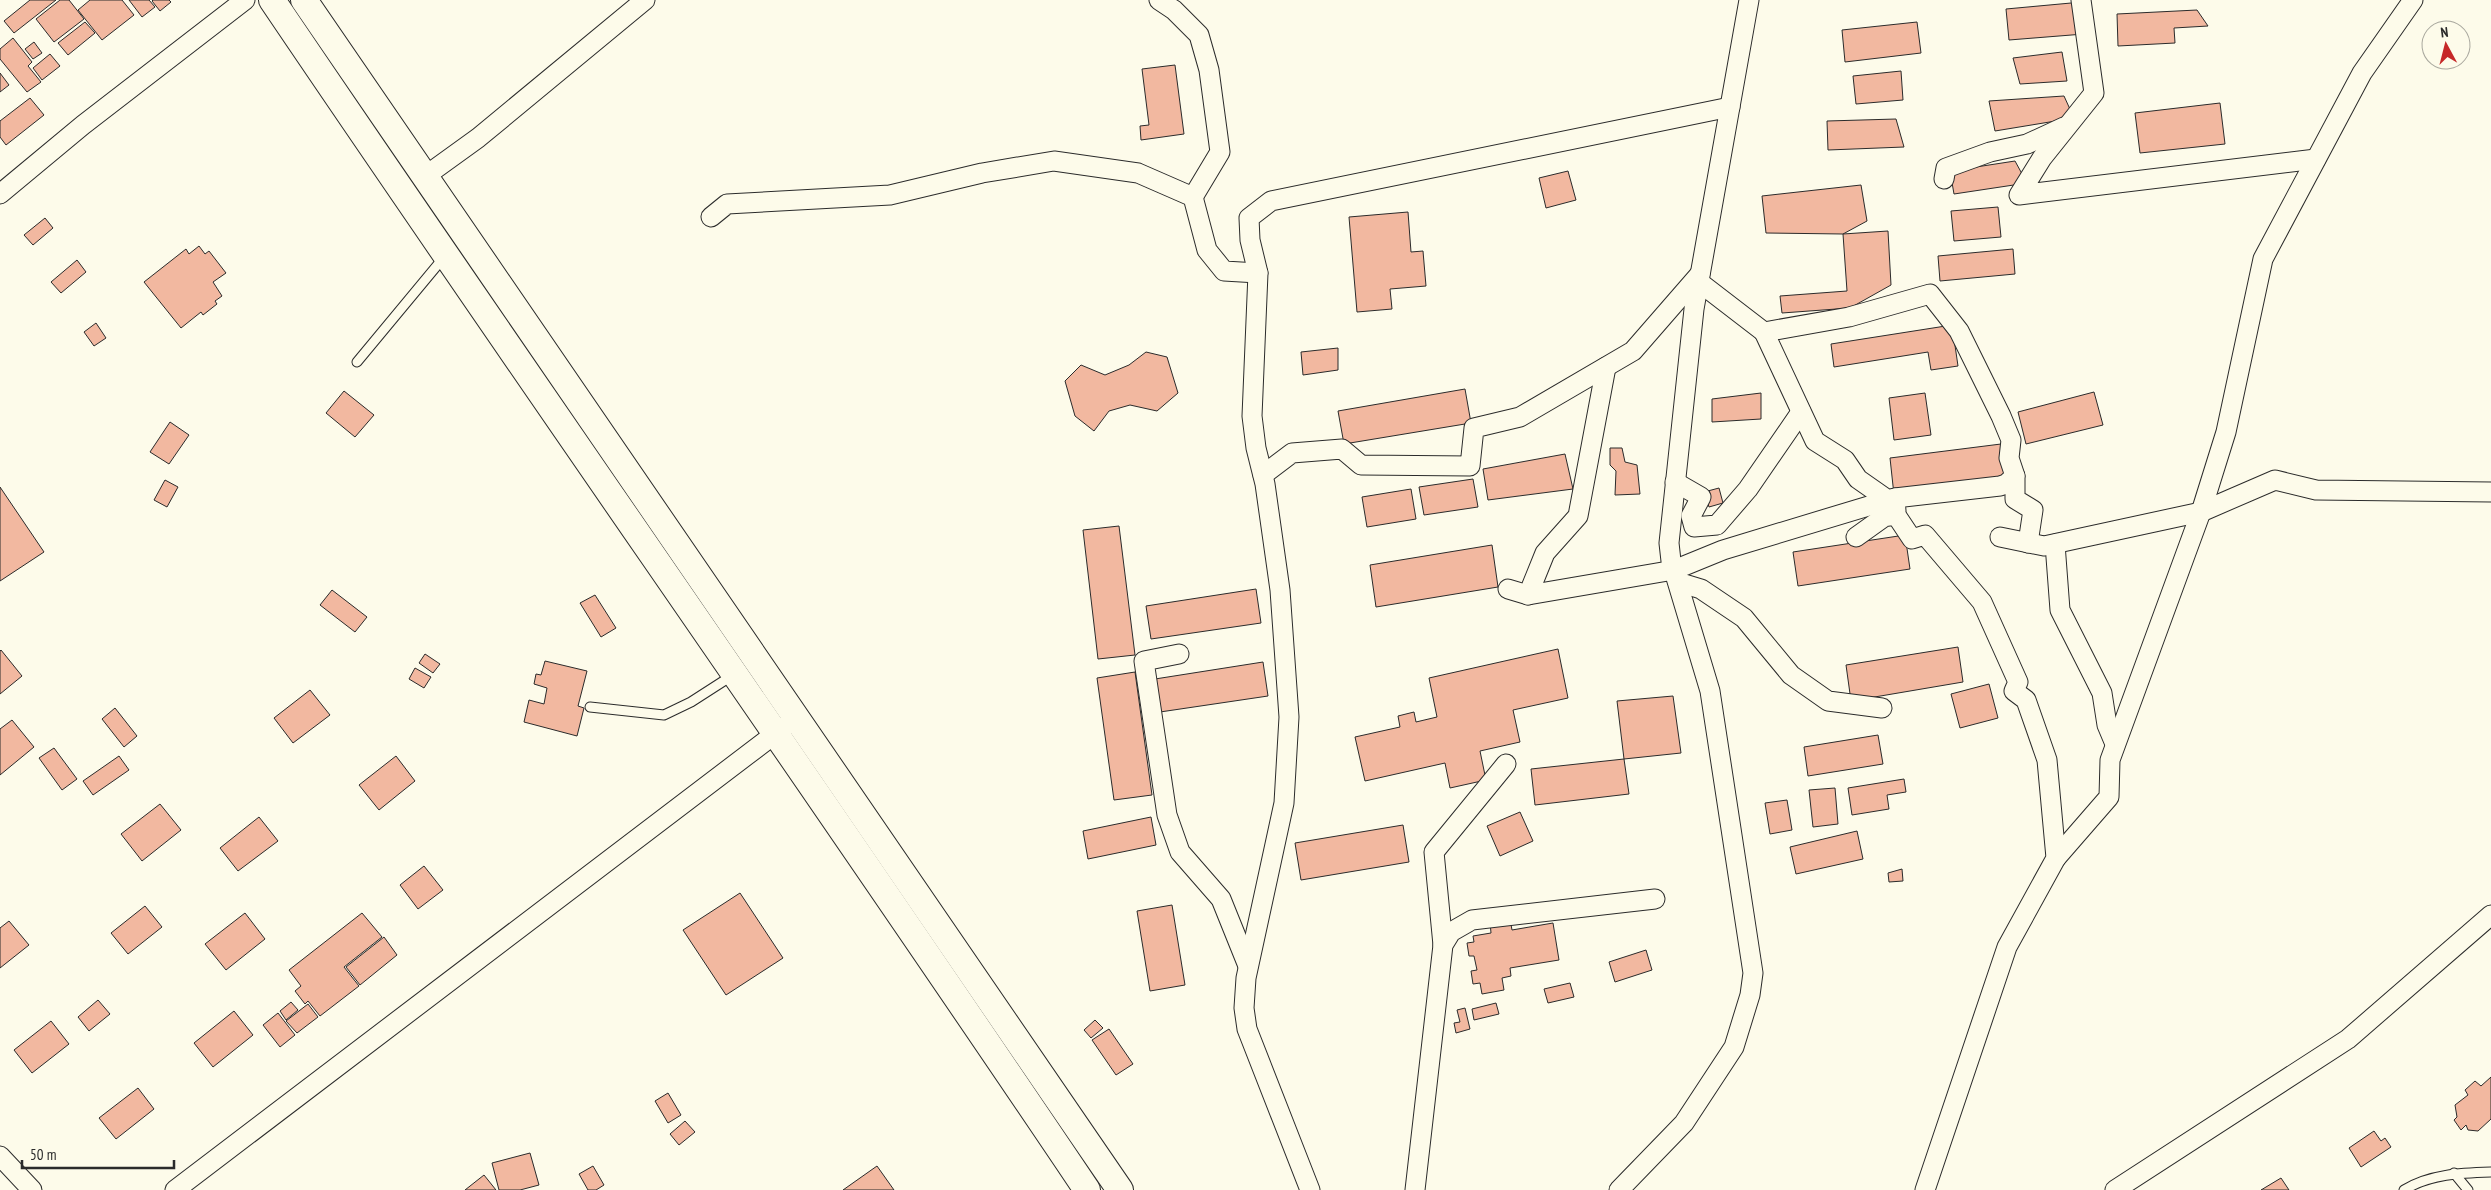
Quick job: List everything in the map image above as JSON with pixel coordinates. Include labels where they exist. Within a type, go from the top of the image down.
[{"type":"main road","points":[[272,0],[445,256],[776,733],[1087,1190]]},
{"type":"main road","points":[[304,0],[1120,1190]]},
{"type":"street","points":[[0,194],[83,125],[245,0]]},
{"type":"street","points":[[424,177],[478,138],[645,0]]},
{"type":"street","points":[[1159,0],[1174,10],[1199,35],[1209,70],[1220,152],[1193,197],[1207,250],[1224,271],[1258,273]]},
{"type":"street","points":[[1619,1190],[1684,1123],[1734,1047],[1750,995],[1753,973],[1710,691],[1676,576],[1669,543],[1700,278],[1749,0]]},
{"type":"street","points":[[2081,0],[2094,93],[2042,158],[2019,195],[2316,159]]},
{"type":"street","points":[[1925,1190],[2007,947],[2056,858],[2109,797],[2110,760],[2115,744],[2201,512],[2226,432],[2263,259],[2362,73],[2412,0]]},
{"type":"street","points":[[1310,1190],[1247,1030],[1244,1008],[1248,966],[1284,802],[1289,717],[1280,590],[1252,416],[1258,273],[1250,240],[1249,218],[1271,201],[1730,107]]},
{"type":"street","points":[[1944,179],[1946,168],[1990,152],[2027,144],[2068,126]]},
{"type":"street","points":[[712,217],[727,204],[890,195],[982,172],[1054,161],[1138,173],[1193,197]]},
{"type":"street","points":[[1700,278],[1764,332],[1814,441],[1845,460],[1858,479],[1893,504],[1912,539],[1925,535],[1982,602],[2018,682],[2014,691],[2026,700],[2047,760],[2056,858]]},
{"type":"street","points":[[1263,476],[1292,453],[1342,449],[1361,465],[1470,466],[1474,428],[1520,417],[1633,351],[1700,278]]},
{"type":"street","points":[[1764,332],[1849,317],[1930,294],[1958,330],[2001,416],[2010,440],[2009,458],[2015,476],[2015,499],[2033,510],[2028,543]]},
{"type":"street","points":[[1528,595],[1545,553],[1578,516],[1606,367]]},
{"type":"street","points":[[1675,482],[1701,497],[1691,516],[1694,527],[1717,525],[1753,482],[1801,412]]},
{"type":"street","points":[[1508,589],[1528,595],[1676,576],[1723,550],[1893,504],[2000,486],[2006,484],[2015,476]]},
{"type":"street","points":[[2000,537],[2044,546],[2055,544],[2201,512],[2275,480],[2316,490],[2491,492]]},
{"type":"street","points":[[1856,537],[1884,516],[1893,504]]},
{"type":"street","points":[[2055,544],[2060,610],[2102,693],[2107,725],[2115,744]]},
{"type":"street","points":[[1676,576],[1701,589],[1744,618],[1791,675],[1828,701],[1882,708]]},
{"type":"street","points":[[1179,654],[1144,661],[1167,816],[1180,852],[1221,899],[1248,966]]},
{"type":"street","points":[[175,1190],[798,718]]},
{"type":"street","points":[[1415,1190],[1443,944],[1434,852],[1506,764]]},
{"type":"street","points":[[1443,944],[1451,932],[1472,920],[1654,899]]},
{"type":"street","points":[[2115,1190],[2348,1039],[2491,915]]},
{"type":"street","points":[[0,1156],[32,1190]]},
{"type":"lane","points":[[358,362],[445,256]]},
{"type":"lane","points":[[590,707],[664,715],[691,702],[735,674]]},
{"type":"lane","points":[[2404,1190],[2415,1183],[2454,1173],[2491,1172]]},
{"type":"lane","points":[[2454,1173],[2468,1190]]},
{"type":"building","points":[[30,0],[56,0],[14,33],[4,21]]},
{"type":"building","points":[[60,0],[69,0],[84,19],[54,42],[36,19]]},
{"type":"building","points":[[90,0],[122,0],[134,15],[102,40],[78,10]]},
{"type":"building","points":[[129,0],[149,0],[155,7],[142,17]]},
{"type":"building","points":[[153,0],[169,0],[171,2],[160,11]]},
{"type":"building","points":[[2082,2],[2084,34],[2009,40],[2006,9]]},
{"type":"building","points":[[2197,10],[2208,26],[2174,28],[2175,43],[2118,46],[2117,14]]},
{"type":"building","points":[[85,22],[95,33],[68,55],[58,43]]},
{"type":"building","points":[[1917,22],[1921,53],[1845,62],[1842,30]]},
{"type":"building","points":[[13,38],[32,62],[28,66],[41,82],[27,92],[0,59],[0,49]]},
{"type":"building","points":[[34,42],[42,53],[33,59],[25,49]]},
{"type":"building","points":[[2062,52],[2067,81],[2020,84],[2013,58]]},
{"type":"building","points":[[50,54],[60,66],[42,80],[33,68]]},
{"type":"building","points":[[1175,65],[1184,134],[1141,140],[1140,126],[1149,125],[1142,69]]},
{"type":"building","points":[[1901,71],[1903,100],[1856,104],[1853,76]]},
{"type":"building","points":[[0,73],[9,85],[0,92]]},
{"type":"building","points":[[2064,96],[2074,118],[1995,131],[1989,101]]},
{"type":"building","points":[[30,98],[44,115],[6,145],[0,137],[0,121]]},
{"type":"building","points":[[2220,103],[2225,144],[2140,153],[2135,113]]},
{"type":"building","points":[[1896,119],[1904,147],[1828,150],[1827,121]]},
{"type":"building","points":[[2015,161],[2027,183],[1954,194],[1950,171]]},
{"type":"building","points":[[1568,171],[1576,200],[1546,208],[1539,178]]},
{"type":"building","points":[[1861,185],[1867,221],[1843,234],[1766,233],[1762,196]]},
{"type":"building","points":[[1998,207],[2001,237],[1954,241],[1951,211]]},
{"type":"building","points":[[1408,212],[1411,252],[1423,251],[1426,286],[1390,289],[1392,309],[1357,312],[1349,217]]},
{"type":"building","points":[[45,218],[53,228],[33,245],[24,235]]},
{"type":"building","points":[[1888,231],[1891,285],[1850,308],[1782,313],[1780,296],[1847,291],[1843,234]]},
{"type":"building","points":[[199,246],[205,254],[209,251],[226,273],[213,282],[222,296],[215,301],[217,304],[203,315],[201,312],[181,328],[144,282],[186,249],[189,254]]},
{"type":"building","points":[[2013,249],[2015,274],[1940,281],[1938,256]]},
{"type":"building","points":[[77,260],[86,272],[61,293],[51,282]]},
{"type":"building","points":[[96,323],[106,338],[94,346],[84,332]]},
{"type":"building","points":[[1952,325],[1958,366],[1931,370],[1928,352],[1834,367],[1831,344]]},
{"type":"building","points":[[1338,348],[1338,370],[1303,375],[1301,352]]},
{"type":"building","points":[[1146,352],[1167,357],[1178,393],[1157,411],[1130,405],[1109,411],[1094,431],[1075,416],[1065,381],[1081,365],[1105,375],[1129,365]]},
{"type":"building","points":[[1465,389],[1471,423],[1344,444],[1338,411]]},
{"type":"building","points":[[344,391],[374,415],[355,437],[326,413]]},
{"type":"building","points":[[2094,392],[2103,425],[2026,444],[2018,412]]},
{"type":"building","points":[[1761,393],[1761,419],[1712,422],[1712,399]]},
{"type":"building","points":[[1925,393],[1931,435],[1894,440],[1889,398]]},
{"type":"building","points":[[170,422],[189,435],[169,464],[150,452]]},
{"type":"building","points":[[2001,444],[2005,481],[1894,495],[1890,458]]},
{"type":"building","points":[[1610,448],[1622,448],[1625,462],[1637,465],[1640,494],[1615,495],[1616,471],[1610,465]]},
{"type":"building","points":[[1565,454],[1573,489],[1488,500],[1483,469]]},
{"type":"building","points":[[1473,479],[1478,507],[1424,515],[1419,487]]},
{"type":"building","points":[[165,480],[178,487],[167,507],[154,500]]},
{"type":"building","points":[[0,487],[44,552],[0,581]]},
{"type":"building","points":[[1719,488],[1723,503],[1709,507],[1704,492]]},
{"type":"building","points":[[1411,489],[1416,519],[1367,527],[1362,497]]},
{"type":"building","points":[[1119,526],[1135,655],[1098,659],[1083,530]]},
{"type":"building","points":[[1905,535],[1910,569],[1798,586],[1793,552]]},
{"type":"building","points":[[1492,545],[1498,587],[1376,607],[1370,565]]},
{"type":"building","points":[[1256,589],[1261,623],[1151,639],[1146,606]]},
{"type":"building","points":[[332,590],[367,617],[355,632],[320,605]]},
{"type":"building","points":[[595,595],[616,628],[601,637],[580,603]]},
{"type":"building","points":[[1958,647],[1963,682],[1851,701],[1846,665]]},
{"type":"building","points":[[1558,649],[1568,698],[1513,710],[1520,742],[1480,751],[1486,780],[1450,788],[1445,763],[1365,781],[1355,737],[1400,727],[1398,716],[1414,712],[1416,722],[1437,717],[1429,678]]},
{"type":"building","points":[[0,651],[22,676],[0,694]]},
{"type":"building","points":[[425,654],[440,664],[433,673],[419,663]]},
{"type":"building","points":[[545,661],[587,671],[578,706],[584,708],[577,736],[524,722],[529,700],[544,704],[547,688],[534,684],[536,674],[541,675]]},
{"type":"building","points":[[1263,662],[1268,696],[1160,712],[1155,679]]},
{"type":"building","points":[[415,668],[431,677],[424,688],[409,679]]},
{"type":"building","points":[[1135,672],[1152,795],[1114,800],[1097,678]]},
{"type":"building","points":[[1989,684],[1998,718],[1960,728],[1951,694]]},
{"type":"building","points":[[310,690],[330,715],[293,743],[274,718]]},
{"type":"building","points":[[1673,696],[1681,753],[1624,759],[1617,701]]},
{"type":"building","points":[[115,708],[137,736],[124,747],[102,719]]},
{"type":"building","points":[[12,720],[34,747],[0,775],[0,729]]},
{"type":"building","points":[[1878,735],[1883,764],[1808,776],[1804,747]]},
{"type":"building","points":[[54,748],[77,779],[62,790],[39,758]]},
{"type":"building","points":[[119,756],[129,770],[93,795],[83,781]]},
{"type":"building","points":[[396,756],[415,781],[379,810],[359,785]]},
{"type":"building","points":[[1624,759],[1629,794],[1535,805],[1531,769]]},
{"type":"building","points":[[1904,779],[1906,792],[1887,795],[1889,809],[1852,815],[1848,788]]},
{"type":"building","points":[[1835,788],[1838,824],[1813,827],[1809,790]]},
{"type":"building","points":[[1787,800],[1792,830],[1770,834],[1765,803]]},
{"type":"building","points":[[160,804],[181,830],[142,861],[121,834]]},
{"type":"building","points":[[1520,812],[1533,841],[1500,856],[1487,826]]},
{"type":"building","points":[[259,817],[278,841],[238,871],[220,848]]},
{"type":"building","points":[[1151,817],[1156,845],[1088,859],[1083,831]]},
{"type":"building","points":[[1403,825],[1409,862],[1301,880],[1295,843]]},
{"type":"building","points":[[1857,831],[1863,859],[1796,874],[1790,847]]},
{"type":"building","points":[[424,866],[443,890],[418,909],[400,885]]},
{"type":"building","points":[[1902,869],[1903,881],[1889,882],[1888,873]]},
{"type":"building","points":[[740,893],[783,958],[726,995],[683,930]]},
{"type":"building","points":[[1172,905],[1185,985],[1150,991],[1137,911]]},
{"type":"building","points":[[145,906],[162,927],[128,954],[111,933]]},
{"type":"building","points":[[245,913],[265,939],[226,970],[205,944]]},
{"type":"building","points":[[362,913],[382,937],[344,967],[359,986],[320,1016],[308,1001],[305,1004],[295,991],[301,986],[289,970]]},
{"type":"building","points":[[1510,919],[1512,930],[1553,923],[1559,960],[1510,968],[1511,976],[1502,978],[1504,990],[1482,994],[1480,983],[1473,984],[1471,971],[1477,970],[1474,956],[1469,956],[1467,943],[1474,942],[1473,936],[1491,933],[1490,922]]},
{"type":"building","points":[[9,921],[29,945],[0,968],[0,928]]},
{"type":"building","points":[[384,937],[397,955],[360,985],[346,967]]},
{"type":"building","points":[[1646,950],[1652,970],[1615,982],[1609,962]]},
{"type":"building","points":[[1570,983],[1574,997],[1548,1003],[1544,989]]},
{"type":"building","points":[[98,1000],[110,1014],[89,1031],[78,1017]]},
{"type":"building","points":[[291,1002],[298,1010],[286,1020],[280,1011]]},
{"type":"building","points":[[1496,1003],[1499,1014],[1474,1020],[1472,1009]]},
{"type":"building","points":[[308,1004],[318,1017],[297,1033],[286,1021]]},
{"type":"building","points":[[1465,1008],[1470,1029],[1456,1033],[1454,1023],[1460,1022],[1457,1010]]},
{"type":"building","points":[[234,1011],[253,1035],[213,1067],[194,1043]]},
{"type":"building","points":[[278,1013],[295,1035],[280,1047],[263,1025]]},
{"type":"building","points":[[1095,1020],[1103,1028],[1091,1038],[1084,1030]]},
{"type":"building","points":[[51,1021],[69,1044],[32,1073],[14,1050]]},
{"type":"building","points":[[1109,1029],[1133,1064],[1116,1075],[1092,1040]]},
{"type":"building","points":[[2491,1077],[2491,1119],[2478,1131],[2468,1130],[2466,1125],[2461,1130],[2454,1120],[2457,1117],[2455,1105],[2468,1095],[2465,1090],[2475,1081],[2481,1086]]},
{"type":"building","points":[[138,1088],[154,1109],[116,1139],[99,1118]]},
{"type":"building","points":[[668,1093],[681,1115],[668,1123],[655,1101]]},
{"type":"building","points":[[685,1121],[695,1132],[679,1145],[670,1134]]},
{"type":"building","points":[[2374,1131],[2381,1141],[2385,1138],[2391,1147],[2361,1167],[2349,1148]]},
{"type":"building","points":[[530,1153],[539,1185],[520,1190],[499,1190],[492,1163]]},
{"type":"building","points":[[593,1166],[604,1185],[596,1190],[588,1190],[579,1174]]},
{"type":"building","points":[[877,1166],[894,1190],[843,1190]]},
{"type":"building","points":[[484,1175],[496,1190],[465,1190]]},
{"type":"building","points":[[2281,1178],[2289,1190],[2261,1190]]}]
